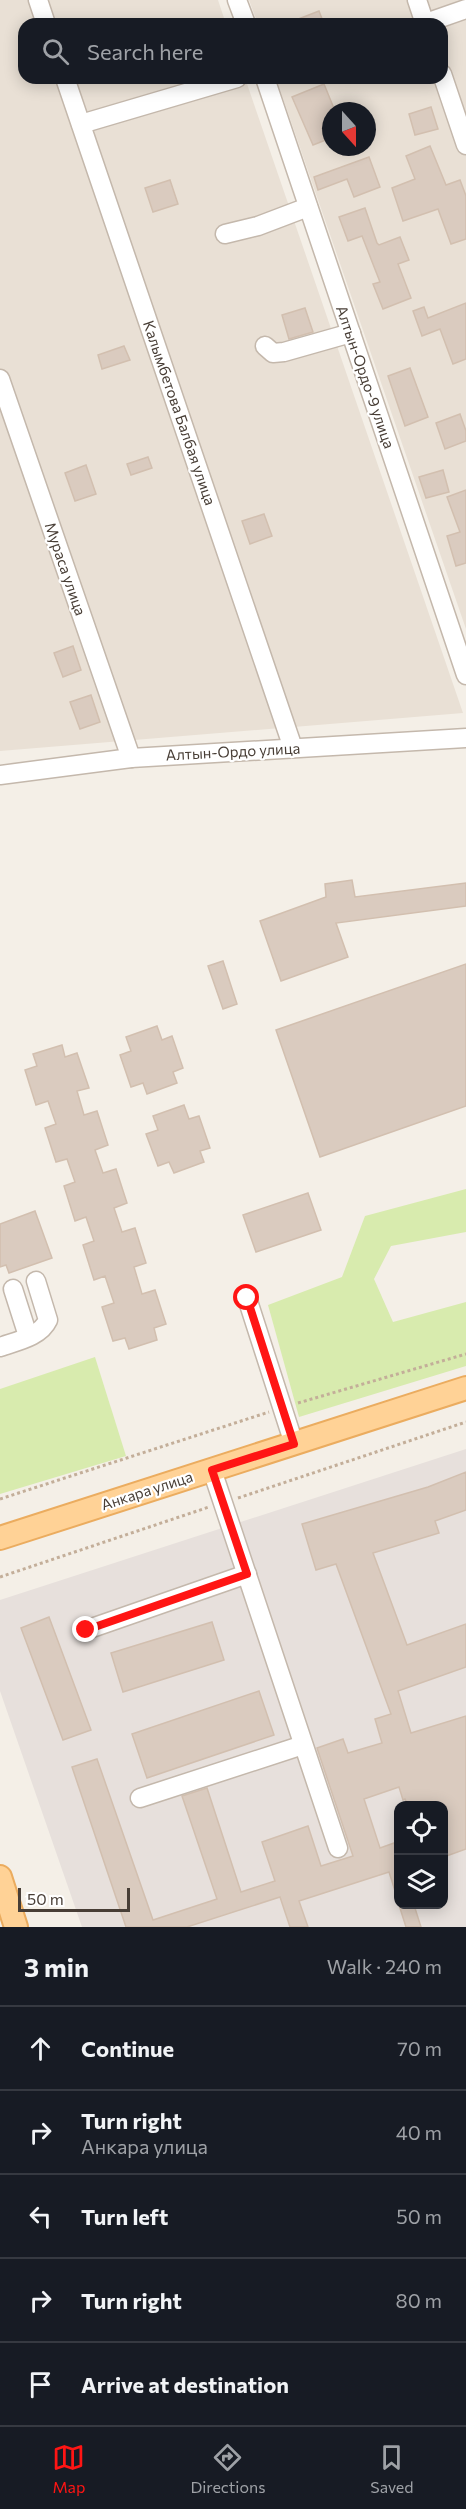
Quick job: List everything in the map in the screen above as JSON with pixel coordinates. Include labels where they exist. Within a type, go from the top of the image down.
[{"type":"main road","name":"Анкара улица","points":[[0,1538],[466,1388]]},
{"type":"main road","points":[[0,1877],[16,1927]]},
{"type":"street","points":[[38,0],[44,18]]},
{"type":"street","points":[[237,0],[244,18]]},
{"type":"street","points":[[417,0],[422,18]]},
{"type":"street","points":[[441,18],[466,9]]},
{"type":"street","name":"Калымбетова Балбая улица","points":[[67,84],[293,748]]},
{"type":"street","points":[[81,124],[217,84]]},
{"type":"street","name":"Алтын-Ордо-9 улица","points":[[266,84],[466,675]]},
{"type":"street","points":[[445,84],[466,144]]},
{"type":"street","points":[[225,234],[258,226],[308,207]]},
{"type":"street","points":[[265,346],[273,353],[284,352],[351,333]]},
{"type":"street","name":"Мураса улица","points":[[0,380],[131,758]]},
{"type":"street","name":"Алтын-Ордо улица","points":[[0,775],[131,758],[466,738]]},
{"type":"street","points":[[0,1347],[38,1333],[48,1320],[36,1281]]},
{"type":"street","points":[[13,1289],[27,1336]]},
{"type":"street","points":[[247,1298],[294,1444]]},
{"type":"street","points":[[212,1470],[338,1848]]},
{"type":"street","points":[[86,1630],[247,1574]]},
{"type":"street","points":[[140,1798],[303,1745]]},
{"type":"path","points":[[0,1499],[282,1408],[466,1354]]},
{"type":"shaded area","points":[[0,0],[218,0],[224,18],[18,18],[18,84],[247,84],[463,713],[0,751]]},
{"type":"shaded area","points":[[249,0],[466,0],[466,629],[278,84],[448,84],[448,18],[256,18]]},
{"type":"shaded area","points":[[466,1449],[466,1927],[82,1927],[0,1691],[0,1600]]},
{"type":"green space","points":[[466,1189],[466,1232],[391,1246],[374,1279],[393,1322],[466,1302],[466,1366],[299,1417],[268,1305],[342,1277],[365,1216]]},
{"type":"green space","points":[[95,1357],[126,1456],[0,1494],[0,1389]]},
{"type":"building","points":[[319,11],[322,18],[301,18]]},
{"type":"building","points":[[324,84],[331,102],[322,102],[322,142],[313,145],[292,97]]},
{"type":"building","points":[[431,107],[438,129],[415,135],[409,114]]},
{"type":"building","points":[[430,146],[446,185],[460,180],[466,196],[466,239],[451,244],[438,209],[403,221],[392,188],[415,179],[406,156]]},
{"type":"building","points":[[369,157],[380,187],[354,197],[347,179],[318,190],[314,177]]},
{"type":"building","points":[[170,180],[178,204],[153,212],[145,188]]},
{"type":"building","points":[[365,208],[377,243],[379,245],[400,237],[409,260],[398,264],[411,298],[383,309],[373,284],[380,282],[362,236],[348,241],[339,217]]},
{"type":"building","points":[[466,303],[466,359],[453,364],[440,329],[422,336],[413,311],[424,307],[428,318]]},
{"type":"building","points":[[305,308],[313,332],[289,339],[282,315]]},
{"type":"building","points":[[124,346],[130,360],[102,369],[98,355]]},
{"type":"building","points":[[410,368],[428,417],[405,426],[388,376]]},
{"type":"building","points":[[460,414],[466,431],[466,441],[445,449],[436,423]]},
{"type":"building","points":[[148,457],[152,468],[131,475],[127,464]]},
{"type":"building","points":[[86,465],[96,494],[75,501],[65,473]]},
{"type":"building","points":[[443,470],[449,492],[426,498],[419,477]]},
{"type":"building","points":[[466,490],[466,563],[456,566],[447,536],[460,532],[447,497]]},
{"type":"building","points":[[264,514],[272,536],[250,544],[242,521]]},
{"type":"building","points":[[73,646],[81,670],[63,677],[54,653]]},
{"type":"building","points":[[91,695],[100,722],[80,729],[70,702]]},
{"type":"building","points":[[352,880],[355,897],[466,883],[466,906],[336,923],[348,957],[281,981],[260,921],[326,897],[325,884]]},
{"type":"building","points":[[223,961],[237,1004],[223,1009],[208,966]]},
{"type":"building","points":[[466,964],[466,1106],[320,1157],[276,1030]]},
{"type":"building","points":[[157,1026],[162,1040],[172,1036],[183,1068],[173,1072],[177,1083],[147,1094],[143,1083],[131,1087],[120,1055],[131,1051],[126,1037]]},
{"type":"building","points":[[62,1045],[65,1057],[77,1053],[89,1088],[77,1091],[84,1115],[97,1111],[108,1145],[95,1150],[103,1173],[116,1169],[127,1203],[114,1208],[122,1232],[135,1228],[146,1263],[134,1267],[142,1294],[155,1290],[166,1324],[154,1328],[157,1340],[129,1349],[125,1338],[113,1341],[102,1307],[114,1303],[105,1276],[94,1280],[83,1245],[94,1241],[86,1217],[75,1221],[64,1186],[75,1182],[67,1159],[56,1162],[45,1128],[56,1124],[48,1101],[36,1105],[25,1070],[37,1066],[33,1054]]},
{"type":"building","points":[[184,1105],[189,1119],[199,1116],[210,1148],[200,1151],[204,1162],[174,1173],[169,1162],[158,1166],[146,1134],[158,1130],[153,1116]]},
{"type":"building","points":[[308,1193],[321,1230],[256,1252],[243,1215]]},
{"type":"building","points":[[35,1211],[52,1258],[9,1273],[6,1265],[0,1267],[0,1224]]},
{"type":"building","points":[[466,1472],[466,1510],[435,1521],[439,1533],[373,1553],[407,1645],[466,1624],[466,1667],[398,1691],[411,1733],[466,1716],[466,1849],[448,1856],[448,1801],[406,1801],[403,1800],[399,1787],[364,1799],[380,1848],[394,1843],[394,1888],[389,1872],[299,1901],[308,1927],[290,1927],[280,1897],[187,1927],[126,1927],[72,1767],[97,1759],[153,1920],[217,1899],[182,1796],[207,1788],[241,1892],[275,1881],[262,1842],[308,1826],[321,1866],[353,1856],[317,1748],[343,1739],[348,1753],[382,1743],[375,1719],[391,1714],[336,1564],[316,1570],[302,1524],[428,1487]]},
{"type":"building","points":[[49,1617],[91,1730],[63,1740],[21,1628]]},
{"type":"building","points":[[212,1622],[224,1660],[123,1692],[111,1653]]},
{"type":"building","points":[[259,1691],[274,1735],[147,1778],[132,1734]]},
{"type":"building","points":[[400,1909],[415,1909],[421,1927],[406,1927]]},
{"type":"route","points":[[86,1630],[247,1574],[221,1503],[212,1470],[294,1444],[247,1298]]}]
